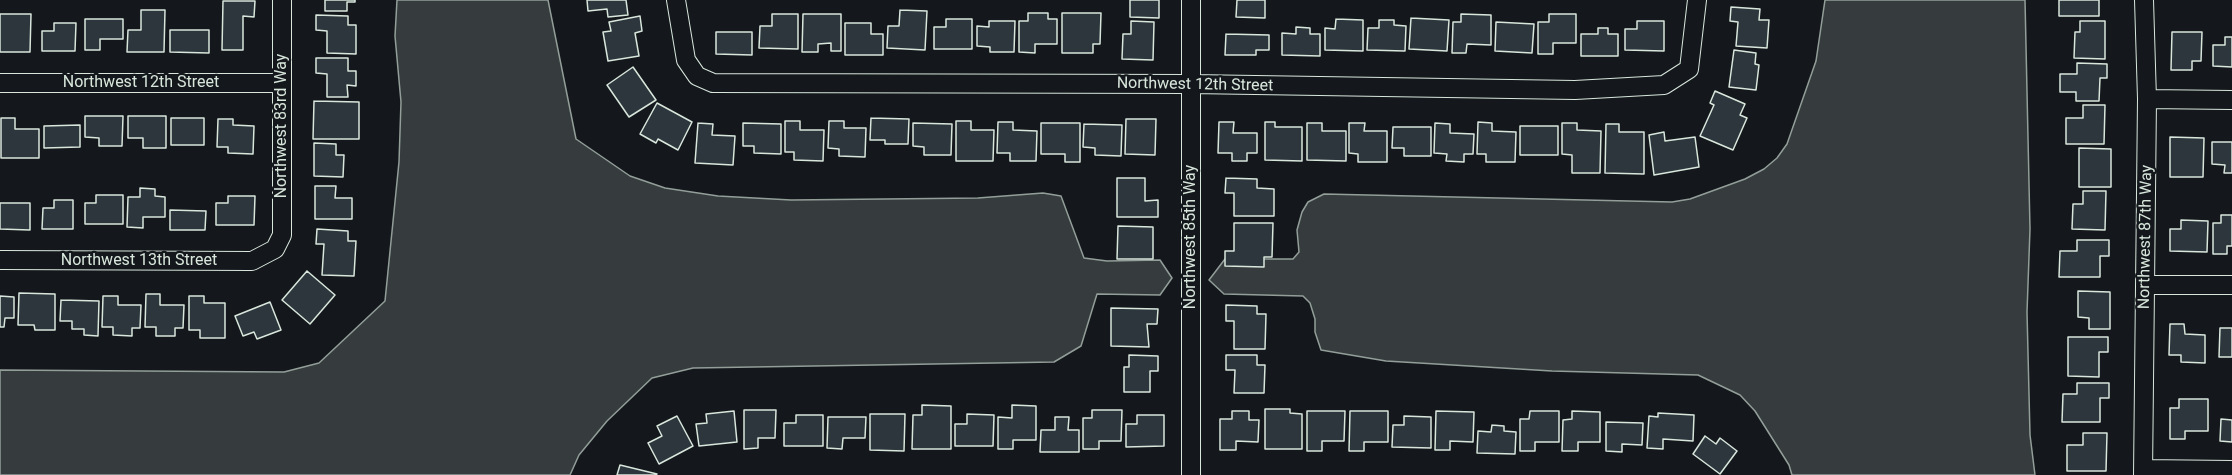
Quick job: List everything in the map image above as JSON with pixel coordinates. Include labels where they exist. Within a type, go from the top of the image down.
[{"type":"street","name":"Northwest 83rd Way","points":[[274,249],[282,235],[282,0]]},
{"type":"street","name":"Northwest 12th Street","points":[[676,0],[686,60],[697,76],[713,83],[1191,84],[1575,90],[1664,85],[1689,69],[1697,0]]},
{"type":"street","name":"Northwest 85th Way","points":[[1191,0],[1191,475]]},
{"type":"street","name":"Northwest 87th Way","points":[[2143,472],[2147,99],[2144,0]]},
{"type":"street","name":"Northwest 12th Street","points":[[0,83],[282,83]]},
{"type":"street","points":[[2147,99],[2232,100]]},
{"type":"street","name":"Northwest 13th Street","points":[[0,260],[252,261],[274,249]]},
{"type":"street","points":[[2145,285],[2232,285]]},
{"type":"street","points":[[2143,472],[2232,470]]},
{"type":"shaded area","points":[[397,0],[548,0],[576,139],[630,176],[665,188],[718,196],[791,200],[978,198],[1043,193],[1061,196],[1084,258],[1107,261],[1160,260],[1172,278],[1160,295],[1097,294],[1081,346],[1054,362],[693,368],[652,378],[607,421],[579,455],[570,475],[0,475],[0,370],[284,372],[319,363],[385,301],[399,162],[401,102],[395,36]]},
{"type":"shaded area","points":[[1825,0],[2025,0],[2030,229],[2027,312],[2030,435],[2035,475],[1792,475],[1789,465],[1755,411],[1740,395],[1698,375],[1552,371],[1386,361],[1321,350],[1310,303],[1303,296],[1224,294],[1209,280],[1225,259],[1293,259],[1299,252],[1297,230],[1302,212],[1308,202],[1324,194],[1672,202],[1690,199],[1745,179],[1764,169],[1777,158],[1787,144],[1816,61]]},
{"type":"building","points":[[325,0],[355,0],[355,2],[347,2],[347,11],[325,11]]},
{"type":"building","points":[[587,0],[626,0],[628,15],[608,17],[607,9],[588,11]]},
{"type":"building","points":[[1130,0],[1159,0],[1159,18],[1130,17]]},
{"type":"building","points":[[1237,0],[1265,0],[1265,18],[1236,17]]},
{"type":"building","points":[[2059,0],[2099,0],[2099,16],[2059,16]]},
{"type":"building","points":[[223,1],[255,1],[254,17],[243,16],[243,50],[222,50]]},
{"type":"building","points":[[1731,7],[1760,9],[1759,20],[1769,20],[1767,48],[1736,46],[1738,22],[1730,21]]},
{"type":"building","points":[[141,10],[165,10],[164,52],[127,52],[128,30],[141,30]]},
{"type":"building","points":[[900,10],[927,11],[925,50],[887,48],[888,26],[899,26]]},
{"type":"building","points":[[1028,13],[1048,13],[1048,19],[1057,19],[1057,44],[1035,44],[1035,53],[1019,52],[1019,21],[1028,21]]},
{"type":"building","points":[[1062,13],[1101,13],[1100,44],[1093,44],[1093,53],[1062,53]]},
{"type":"building","points":[[0,14],[31,14],[30,52],[0,52]]},
{"type":"building","points":[[772,14],[798,14],[798,49],[759,48],[760,26],[772,26]]},
{"type":"building","points":[[803,14],[841,14],[841,51],[831,51],[831,43],[818,44],[818,52],[802,52]]},
{"type":"building","points":[[1461,14],[1491,15],[1491,45],[1467,44],[1466,53],[1452,53],[1453,22],[1461,22]]},
{"type":"building","points":[[1549,14],[1576,14],[1576,43],[1553,43],[1553,54],[1538,54],[1538,22],[1549,22]]},
{"type":"building","points":[[316,15],[348,16],[348,25],[356,25],[356,54],[327,53],[327,31],[316,30]]},
{"type":"building","points":[[640,16],[642,31],[635,33],[639,56],[608,61],[603,32],[611,31],[609,22]]},
{"type":"building","points":[[1411,18],[1449,20],[1447,51],[1409,49]]},
{"type":"building","points":[[85,19],[123,19],[123,39],[100,39],[100,50],[85,50]]},
{"type":"building","points":[[946,19],[972,19],[972,49],[934,49],[934,27],[946,27]]},
{"type":"building","points":[[1336,19],[1363,20],[1363,51],[1325,50],[1325,28],[1335,29]]},
{"type":"building","points":[[1379,20],[1394,20],[1394,25],[1406,26],[1405,51],[1367,50],[1368,28],[1379,28]]},
{"type":"building","points":[[989,21],[1015,21],[1014,52],[990,52],[990,47],[977,46],[977,26],[989,27]]},
{"type":"building","points":[[1131,21],[1154,22],[1153,60],[1122,59],[1123,34],[1131,34]]},
{"type":"building","points":[[1637,21],[1664,21],[1664,51],[1625,50],[1625,29],[1637,29]]},
{"type":"building","points":[[2080,21],[2105,21],[2105,59],[2074,58],[2075,32],[2080,32]]},
{"type":"building","points":[[1496,22],[1534,24],[1532,53],[1495,51]]},
{"type":"building","points":[[54,23],[76,23],[75,51],[42,51],[42,31],[54,31]]},
{"type":"building","points":[[845,23],[871,23],[871,34],[883,34],[883,55],[845,55]]},
{"type":"building","points":[[1296,27],[1310,28],[1310,34],[1320,34],[1320,56],[1282,55],[1282,33],[1296,34]]},
{"type":"building","points":[[1598,28],[1608,28],[1608,34],[1618,34],[1618,56],[1581,56],[1581,34],[1598,34]]},
{"type":"building","points":[[170,30],[209,30],[209,53],[170,52]]},
{"type":"building","points":[[716,32],[752,32],[752,55],[716,54]]},
{"type":"building","points":[[2172,32],[2202,32],[2201,61],[2192,61],[2192,70],[2171,70]]},
{"type":"building","points":[[1226,34],[1269,35],[1269,50],[1256,50],[1256,55],[1225,55]]},
{"type":"building","points":[[2225,37],[2232,37],[2232,67],[2213,66],[2213,45],[2225,45]]},
{"type":"building","points":[[1734,50],[1756,53],[1755,64],[1759,65],[1756,90],[1729,87]]},
{"type":"building","points":[[316,58],[348,58],[348,71],[356,71],[356,86],[347,85],[348,97],[327,97],[327,74],[316,73]]},
{"type":"building","points":[[2077,63],[2107,64],[2107,78],[2100,78],[2099,101],[2076,101],[2076,92],[2060,92],[2060,74],[2077,74]]},
{"type":"building","points":[[633,67],[656,100],[629,117],[607,85]]},
{"type":"building","points":[[1715,91],[1745,104],[1740,115],[1747,118],[1733,150],[1700,136],[1714,105],[1710,103]]},
{"type":"building","points":[[314,101],[359,102],[359,139],[313,139]]},
{"type":"building","points":[[657,103],[692,122],[678,150],[658,139],[656,143],[640,134]]},
{"type":"building","points":[[2083,105],[2105,105],[2104,144],[2066,144],[2066,118],[2083,118]]},
{"type":"building","points":[[85,116],[123,116],[122,146],[99,146],[99,138],[85,137]]},
{"type":"building","points":[[128,116],[166,116],[166,148],[143,148],[143,138],[128,138]]},
{"type":"building","points":[[1,118],[15,118],[15,129],[39,129],[39,158],[1,158]]},
{"type":"building","points":[[171,118],[204,118],[204,145],[171,145]]},
{"type":"building","points":[[871,118],[909,119],[908,144],[885,144],[885,140],[870,140]]},
{"type":"building","points":[[218,119],[233,119],[233,125],[254,126],[253,154],[228,153],[228,147],[217,147]]},
{"type":"building","points":[[1126,119],[1156,119],[1155,155],[1125,154]]},
{"type":"building","points":[[785,121],[800,121],[800,130],[824,130],[823,161],[794,160],[794,152],[785,152]]},
{"type":"building","points":[[829,121],[844,121],[844,128],[866,128],[865,157],[839,156],[839,149],[828,148]]},
{"type":"building","points":[[956,121],[971,121],[971,130],[994,130],[993,161],[956,161]]},
{"type":"building","points":[[998,122],[1013,122],[1013,130],[1037,131],[1036,161],[1010,161],[1010,153],[997,153]]},
{"type":"building","points":[[1219,122],[1234,122],[1233,133],[1257,133],[1257,153],[1247,153],[1247,161],[1232,161],[1232,153],[1218,153]]},
{"type":"building","points":[[1265,122],[1275,122],[1275,127],[1302,127],[1302,161],[1265,160]]},
{"type":"building","points":[[1478,122],[1492,123],[1492,131],[1516,132],[1515,162],[1486,162],[1486,154],[1477,154]]},
{"type":"building","points":[[698,123],[713,124],[712,135],[735,136],[733,165],[695,163]]},
{"type":"building","points":[[743,123],[781,124],[781,154],[754,153],[754,146],[743,146]]},
{"type":"building","points":[[913,123],[952,124],[951,155],[924,155],[924,147],[913,146]]},
{"type":"building","points":[[1041,123],[1080,123],[1080,162],[1065,162],[1065,154],[1041,154]]},
{"type":"building","points":[[1307,123],[1322,123],[1322,131],[1346,131],[1346,161],[1307,160]]},
{"type":"building","points":[[1349,123],[1365,123],[1364,131],[1387,131],[1387,162],[1358,162],[1358,154],[1349,153]]},
{"type":"building","points":[[1435,123],[1450,124],[1450,133],[1474,134],[1473,154],[1464,154],[1464,162],[1446,161],[1447,154],[1434,153]]},
{"type":"building","points":[[1562,123],[1577,123],[1577,130],[1601,131],[1600,173],[1572,173],[1572,155],[1562,154]]},
{"type":"building","points":[[1084,124],[1122,125],[1121,156],[1095,155],[1095,148],[1083,147]]},
{"type":"building","points":[[1606,124],[1619,124],[1619,132],[1644,132],[1644,174],[1605,173]]},
{"type":"building","points":[[80,125],[80,147],[44,148],[44,126]]},
{"type":"building","points":[[1520,126],[1558,126],[1558,155],[1520,155]]},
{"type":"building","points":[[1393,127],[1431,127],[1431,156],[1404,156],[1404,148],[1392,148]]},
{"type":"building","points":[[1664,132],[1665,141],[1695,137],[1699,167],[1654,175],[1649,135]]},
{"type":"building","points":[[2170,137],[2204,138],[2203,177],[2170,177]]},
{"type":"building","points":[[2212,142],[2232,142],[2232,173],[2224,173],[2225,165],[2212,164]]},
{"type":"building","points":[[314,143],[336,144],[336,155],[344,155],[343,177],[314,176]]},
{"type":"building","points":[[2079,148],[2111,149],[2111,187],[2079,187]]},
{"type":"building","points":[[1117,178],[1145,178],[1145,201],[1158,200],[1158,217],[1117,217]]},
{"type":"building","points":[[1226,178],[1257,179],[1257,188],[1274,189],[1274,216],[1234,216],[1234,193],[1225,193]]},
{"type":"building","points":[[315,186],[336,186],[335,198],[352,198],[352,219],[315,219]]},
{"type":"building","points":[[140,188],[155,189],[155,196],[165,197],[165,217],[143,217],[143,228],[127,227],[128,197],[140,197]]},
{"type":"building","points":[[2083,191],[2106,191],[2105,230],[2072,229],[2073,204],[2083,204]]},
{"type":"building","points":[[96,195],[123,195],[123,224],[85,224],[85,203],[96,203]]},
{"type":"building","points":[[228,196],[255,196],[254,225],[216,225],[216,203],[228,203]]},
{"type":"building","points":[[54,200],[73,200],[73,229],[42,229],[43,208],[54,208]]},
{"type":"building","points":[[0,203],[30,203],[30,230],[0,229]]},
{"type":"building","points":[[170,210],[206,211],[205,230],[170,230]]},
{"type":"building","points":[[2221,215],[2232,215],[2232,246],[2227,246],[2227,254],[2213,254],[2213,223],[2221,223]]},
{"type":"building","points":[[2181,220],[2208,221],[2207,252],[2170,251],[2170,229],[2181,229]]},
{"type":"building","points":[[1234,223],[1273,223],[1272,257],[1264,257],[1264,267],[1225,266],[1225,251],[1234,251]]},
{"type":"building","points":[[1118,226],[1153,227],[1153,259],[1117,259]]},
{"type":"building","points":[[317,229],[348,231],[348,241],[356,241],[354,276],[322,275],[324,244],[316,244]]},
{"type":"building","points":[[2077,240],[2109,240],[2109,256],[2100,256],[2100,277],[2059,277],[2060,251],[2077,251]]},
{"type":"building","points":[[307,271],[335,295],[310,324],[282,300]]},
{"type":"building","points":[[2078,291],[2110,292],[2110,329],[2089,329],[2089,318],[2078,317]]},
{"type":"building","points":[[19,293],[55,294],[55,330],[35,330],[34,325],[18,325]]},
{"type":"building","points":[[146,294],[160,294],[160,305],[184,305],[183,328],[175,328],[175,336],[156,336],[156,327],[145,327]]},
{"type":"building","points":[[0,296],[14,297],[14,318],[5,318],[4,327],[0,327]]},
{"type":"building","points":[[103,296],[118,296],[118,305],[141,305],[140,328],[132,328],[132,336],[113,335],[113,327],[102,327]]},
{"type":"building","points":[[189,296],[204,296],[204,303],[225,303],[225,338],[200,338],[200,330],[189,330]]},
{"type":"building","points":[[61,300],[99,301],[98,336],[84,335],[84,329],[72,329],[72,321],[60,321]]},
{"type":"building","points":[[270,302],[281,330],[257,339],[254,332],[243,336],[235,316]]},
{"type":"building","points":[[1226,305],[1257,306],[1257,314],[1266,314],[1265,349],[1234,349],[1234,321],[1226,321]]},
{"type":"building","points":[[1111,308],[1158,309],[1157,324],[1147,324],[1149,347],[1111,346]]},
{"type":"building","points":[[2170,324],[2184,324],[2185,334],[2205,335],[2205,363],[2181,362],[2181,355],[2169,355]]},
{"type":"building","points":[[2220,328],[2232,328],[2232,357],[2219,357]]},
{"type":"building","points":[[2068,337],[2108,337],[2108,352],[2099,352],[2099,377],[2068,376]]},
{"type":"building","points":[[1129,355],[1158,356],[1158,371],[1150,371],[1150,392],[1124,392],[1124,367],[1129,367]]},
{"type":"building","points":[[1226,355],[1257,355],[1257,365],[1265,365],[1264,393],[1234,393],[1235,370],[1226,370]]},
{"type":"building","points":[[2077,383],[2109,383],[2109,398],[2100,398],[2100,422],[2062,422],[2063,394],[2077,394]]},
{"type":"building","points":[[2179,399],[2208,399],[2208,431],[2185,431],[2185,439],[2170,439],[2170,408],[2179,408]]},
{"type":"building","points":[[922,405],[951,406],[951,449],[912,449],[913,415],[922,415]]},
{"type":"building","points":[[1012,405],[1036,406],[1036,440],[1013,440],[1013,449],[998,449],[998,417],[1012,418]]},
{"type":"building","points":[[1265,409],[1290,409],[1290,413],[1302,414],[1302,449],[1265,449]]},
{"type":"building","points":[[744,410],[776,410],[775,438],[758,438],[758,448],[744,449]]},
{"type":"building","points":[[1092,410],[1122,410],[1121,441],[1099,441],[1099,449],[1083,449],[1083,418],[1092,418]]},
{"type":"building","points":[[734,411],[737,442],[699,446],[696,424],[707,423],[706,414]]},
{"type":"building","points":[[1232,411],[1249,411],[1249,420],[1259,420],[1258,442],[1236,441],[1236,450],[1220,450],[1220,419],[1232,419]]},
{"type":"building","points":[[1307,411],[1345,411],[1344,441],[1322,441],[1322,451],[1307,451]]},
{"type":"building","points":[[1350,411],[1388,411],[1388,442],[1364,442],[1364,451],[1349,451]]},
{"type":"building","points":[[1436,411],[1474,412],[1473,442],[1450,441],[1450,450],[1435,450]]},
{"type":"building","points":[[1530,411],[1559,411],[1559,442],[1535,442],[1535,451],[1520,451],[1520,419],[1529,419]]},
{"type":"building","points":[[1572,411],[1600,412],[1600,442],[1578,442],[1578,451],[1562,451],[1563,420],[1572,419]]},
{"type":"building","points":[[1658,413],[1694,415],[1693,441],[1663,439],[1663,449],[1647,448],[1649,416],[1658,417]]},
{"type":"building","points":[[870,414],[905,414],[904,451],[870,450]]},
{"type":"building","points":[[967,414],[994,415],[993,446],[955,446],[955,424],[967,424]]},
{"type":"building","points":[[796,415],[823,415],[823,446],[784,446],[784,423],[796,423]]},
{"type":"building","points":[[1137,415],[1164,415],[1164,446],[1126,447],[1126,424],[1137,424]]},
{"type":"building","points":[[677,416],[693,446],[659,464],[648,443],[662,436],[657,426]]},
{"type":"building","points":[[1404,416],[1431,417],[1431,448],[1392,447],[1393,425],[1404,425]]},
{"type":"building","points":[[828,417],[866,417],[865,438],[843,438],[842,449],[827,448]]},
{"type":"building","points":[[1055,417],[1069,417],[1068,430],[1079,430],[1079,452],[1040,452],[1041,430],[1055,430]]},
{"type":"building","points":[[2221,419],[2232,420],[2232,442],[2220,441]]},
{"type":"building","points":[[1606,422],[1643,423],[1642,445],[1622,444],[1622,452],[1606,451]]},
{"type":"building","points":[[1492,425],[1504,426],[1504,431],[1516,432],[1515,454],[1477,453],[1478,431],[1491,432]]},
{"type":"building","points":[[2083,433],[2107,433],[2106,471],[2067,471],[2067,445],[2083,445]]},
{"type":"building","points":[[1705,436],[1716,444],[1720,438],[1737,451],[1720,474],[1693,454]]},
{"type":"building","points":[[620,465],[657,474],[617,475]]}]
